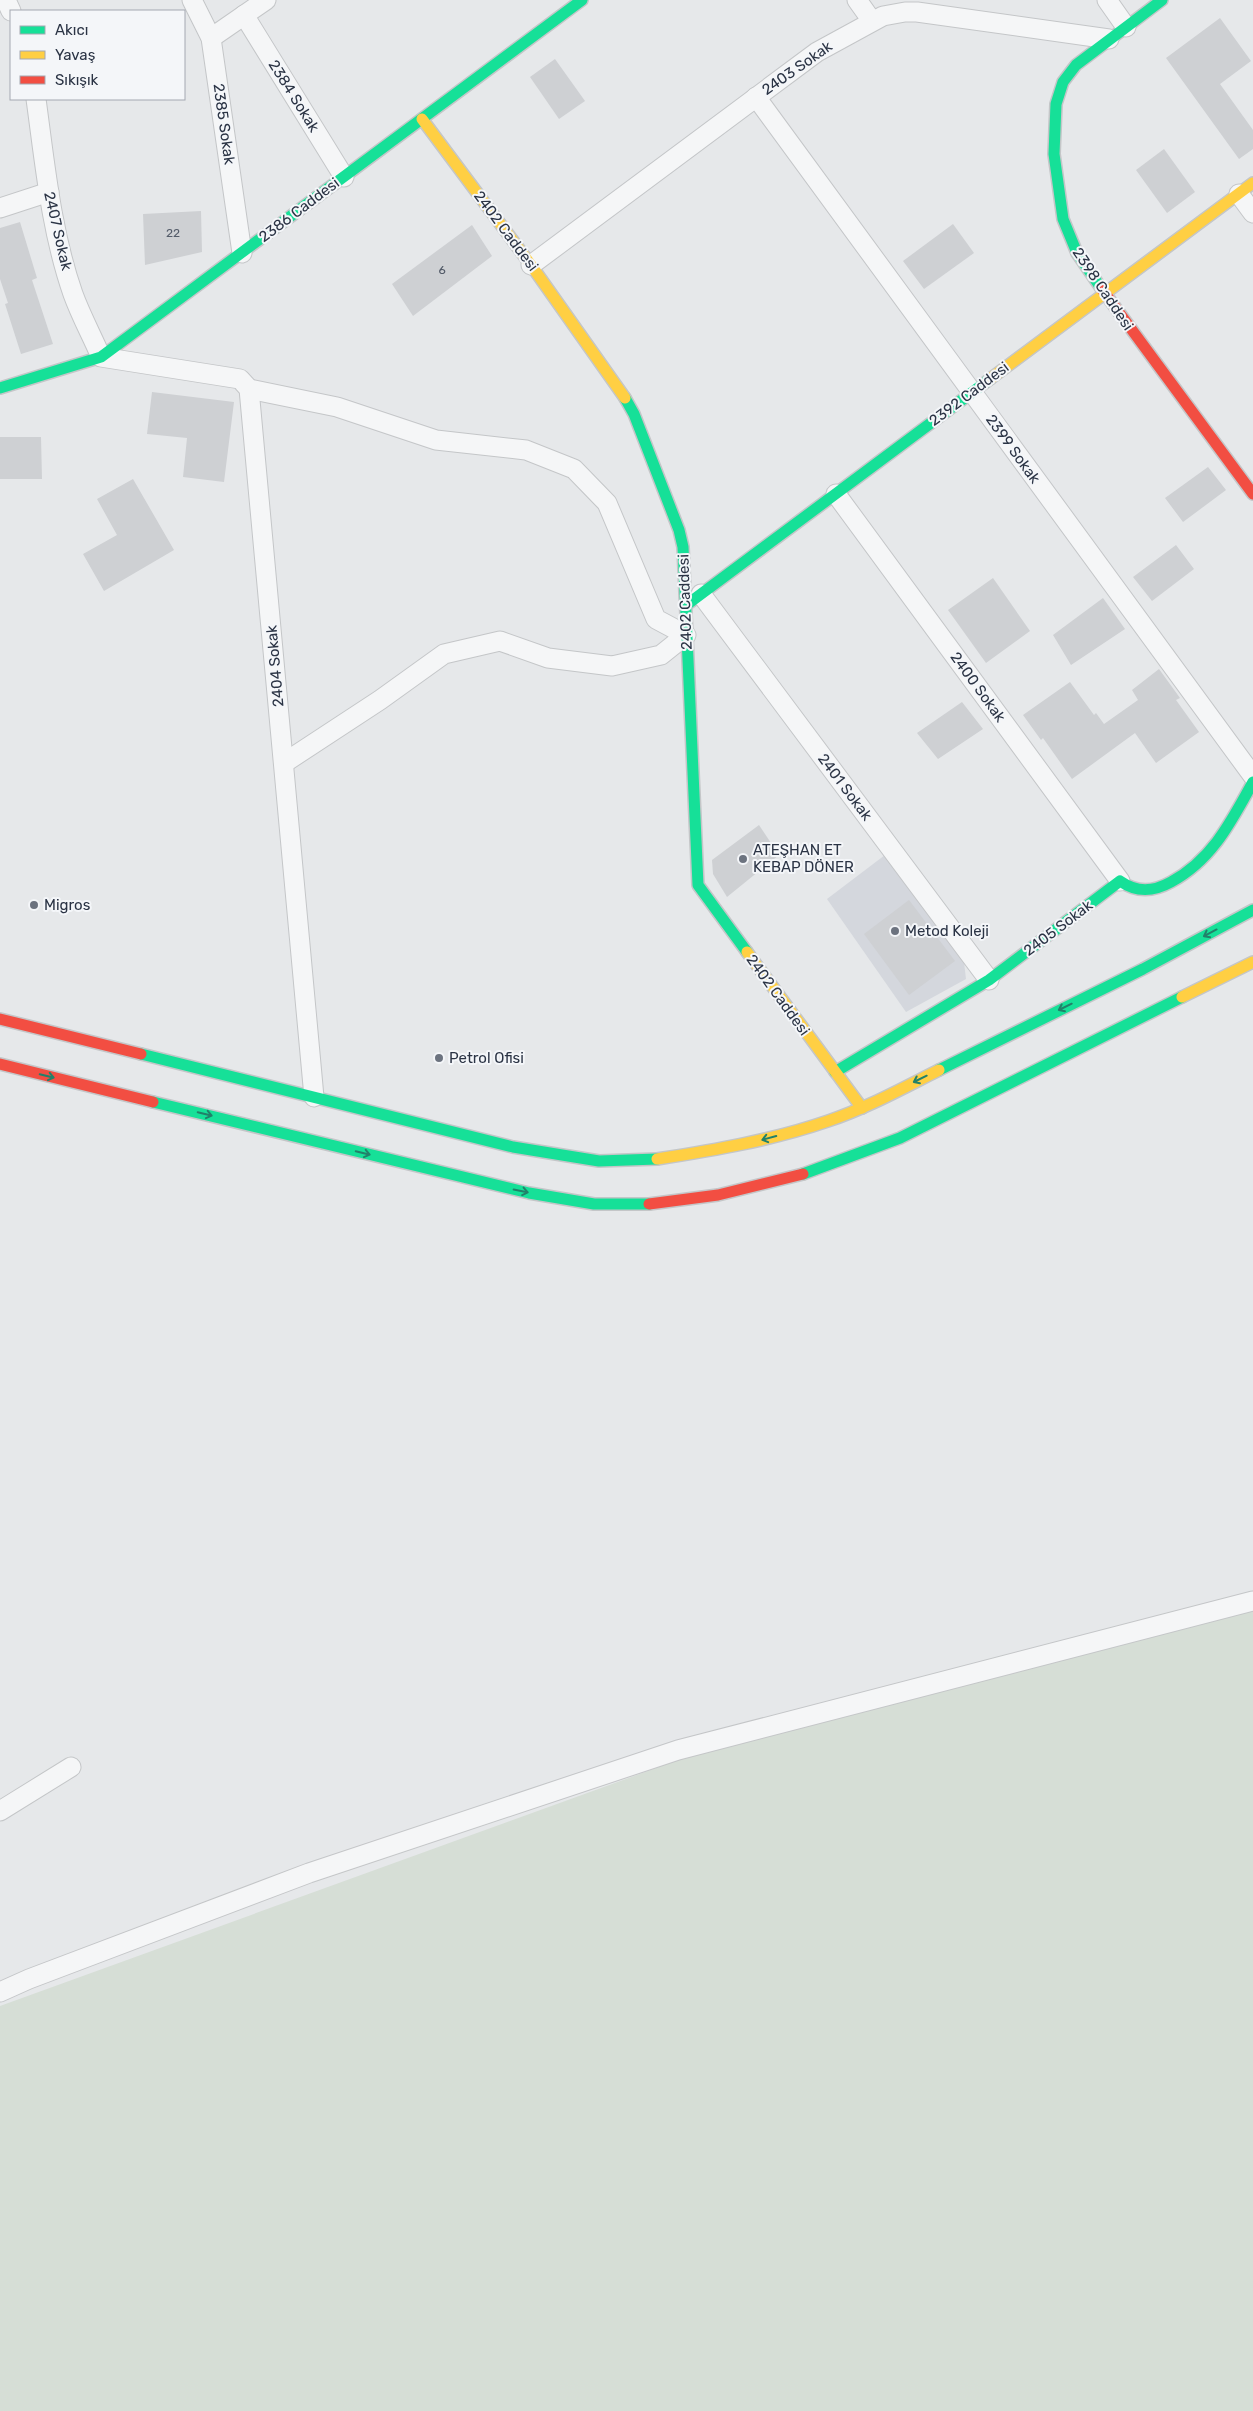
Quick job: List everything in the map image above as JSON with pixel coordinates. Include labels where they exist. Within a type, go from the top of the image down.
[{"type":"street","name":"2385 Sokak","points":[[192,0],[211,38],[242,253]]},
{"type":"street","points":[[211,38],[266,0]]},
{"type":"street","name":"2386 Caddesi","points":[[0,388],[101,357],[582,0]]},
{"type":"street","points":[[857,0],[872,21]]},
{"type":"street","points":[[1107,0],[1126,26]]},
{"type":"street","name":"2398 Caddesi","points":[[1162,0],[1079,62],[1067,74],[1059,90],[1054,145],[1056,184],[1063,220],[1075,248],[1103,295],[1253,494]]},
{"type":"street","name":"2403 Sokak","points":[[531,264],[816,52],[872,21],[894,13],[917,12],[1109,39]]},
{"type":"street","name":"2384 Sokak","points":[[244,15],[344,177]]},
{"type":"street","name":"2399 Sokak","points":[[756,97],[1253,776]]},
{"type":"street","name":"2407 Sokak","points":[[36,100],[49,192],[62,256],[74,295],[101,357]]},
{"type":"street","name":"2402 Caddesi","points":[[422,119],[531,264],[606,369],[634,414],[679,530],[682,547],[698,885],[862,1108]]},
{"type":"street","points":[[1246,188],[1253,213]]},
{"type":"street","name":"2392 Caddesi","points":[[685,606],[1246,188]]},
{"type":"street","points":[[0,208],[49,192]]},
{"type":"street","points":[[101,357],[240,379],[249,390],[337,407],[436,440],[526,450],[574,469],[607,503],[656,619],[686,635],[661,655],[612,666],[548,658],[500,641],[444,654],[380,700],[284,763]]},
{"type":"street","name":"2404 Sokak","points":[[249,390],[314,1097]]},
{"type":"street","name":"2400 Sokak","points":[[836,494],[1120,881]]},
{"type":"street","name":"2401 Sokak","points":[[701,594],[989,980]]},
{"type":"street","points":[[1120,881],[1137,890],[1148,891],[1164,886],[1191,872],[1214,850],[1253,782]]},
{"type":"street","name":"2405 Sokak","points":[[835,1072],[989,980],[1120,881]]},
{"type":"street","points":[[0,1019],[513,1147],[599,1161],[657,1159],[734,1147],[801,1129],[862,1108],[1143,969],[1253,910]]},
{"type":"street","points":[[0,1064],[503,1188],[578,1203],[608,1205],[658,1204],[731,1192],[850,1160],[900,1138],[1253,962]]},
{"type":"street","points":[[0,1992],[29,1979],[310,1872],[678,1750],[1253,1601]]},
{"type":"street","points":[[0,1811],[72,1767]]},
{"type":"shaded area","name":"Metod Koleji","points":[[885,855],[964,962],[966,979],[906,1012],[827,899]]},
{"type":"shaded area","points":[[1253,1611],[1253,2411],[0,2411],[0,2006],[681,1759]]},
{"type":"building","points":[[1220,18],[1251,61],[1220,84],[1253,130],[1253,149],[1239,159],[1166,58]]},
{"type":"building","points":[[555,59],[585,101],[559,119],[530,77]]},
{"type":"building","points":[[1164,149],[1195,192],[1167,213],[1136,170]]},
{"type":"building","points":[[201,211],[202,252],[145,265],[143,214]]},
{"type":"building","points":[[20,222],[37,278],[32,280],[53,344],[21,354],[5,304],[8,303],[0,279],[0,228]]},
{"type":"building","points":[[953,224],[974,253],[924,289],[903,261]]},
{"type":"building","points":[[472,225],[492,256],[413,316],[392,284]]},
{"type":"building","points":[[152,392],[234,402],[224,482],[183,477],[187,438],[147,434]]},
{"type":"building","points":[[0,437],[41,437],[42,479],[0,479]]},
{"type":"building","points":[[1208,467],[1226,490],[1183,522],[1165,498]]},
{"type":"building","points":[[133,479],[174,550],[104,591],[83,554],[117,535],[97,499]]},
{"type":"building","points":[[1176,545],[1194,569],[1152,601],[1133,577]]},
{"type":"building","points":[[993,578],[1030,631],[986,663],[948,610]]},
{"type":"building","points":[[1103,598],[1125,629],[1071,665],[1053,635]]},
{"type":"building","points":[[1159,669],[1180,698],[1176,700],[1199,732],[1156,763],[1135,733],[1072,779],[1043,738],[1041,740],[1023,715],[1070,682],[1094,715],[1096,713],[1104,724],[1138,700],[1132,690]]},
{"type":"building","points":[[962,702],[983,729],[938,759],[917,733]]},
{"type":"building","name":"ATEŞHAN ET KEBAP DÖNER","points":[[759,825],[779,855],[727,897],[713,874],[712,860]]},
{"type":"building","points":[[909,900],[955,961],[909,995],[864,934]]},
{"type":"traffic: fast","points":[[0,388],[101,357],[582,0]]},
{"type":"traffic: fast","points":[[1101,288],[1077,253],[1063,219],[1054,154],[1056,104],[1063,82],[1076,65],[1162,0]]},
{"type":"traffic: fast","points":[[685,606],[990,379]]},
{"type":"traffic: fast","points":[[625,398],[634,414],[679,530],[683,547],[698,885],[747,952]]},
{"type":"traffic: fast","points":[[835,1072],[989,980],[1120,881],[1133,888],[1145,890],[1158,888],[1185,873],[1198,863],[1219,839],[1253,782]]},
{"type":"traffic: fast","points":[[939,1070],[1143,969],[1253,910]]},
{"type":"traffic: fast","points":[[803,1174],[900,1138],[1182,997]]},
{"type":"traffic: fast","points":[[141,1054],[513,1147],[599,1161],[657,1159]]},
{"type":"traffic: fast","points":[[153,1102],[529,1193],[594,1204],[649,1204]]},
{"type":"traffic: slow","points":[[422,119],[531,265],[625,398]]},
{"type":"traffic: slow","points":[[990,379],[1253,183]]},
{"type":"traffic: slow","points":[[747,952],[862,1108]]},
{"type":"traffic: slow","points":[[1182,997],[1253,962]]},
{"type":"traffic: slow","points":[[657,1159],[744,1144],[807,1128],[857,1110],[939,1070]]},
{"type":"traffic: jam","points":[[1101,288],[1253,494]]},
{"type":"traffic: jam","points":[[0,1019],[141,1054]]},
{"type":"traffic: jam","points":[[0,1064],[153,1102]]},
{"type":"traffic: jam","points":[[649,1204],[718,1195],[803,1174]]},
{"type":"place","name":"ATEŞHAN ET KEBAP DÖNER","points":[[743,859]]},
{"type":"place","name":"Migros","points":[[34,905]]},
{"type":"place","name":"Metod Koleji","points":[[895,931]]},
{"type":"place","name":"Petrol Ofisi","points":[[439,1058]]}]
